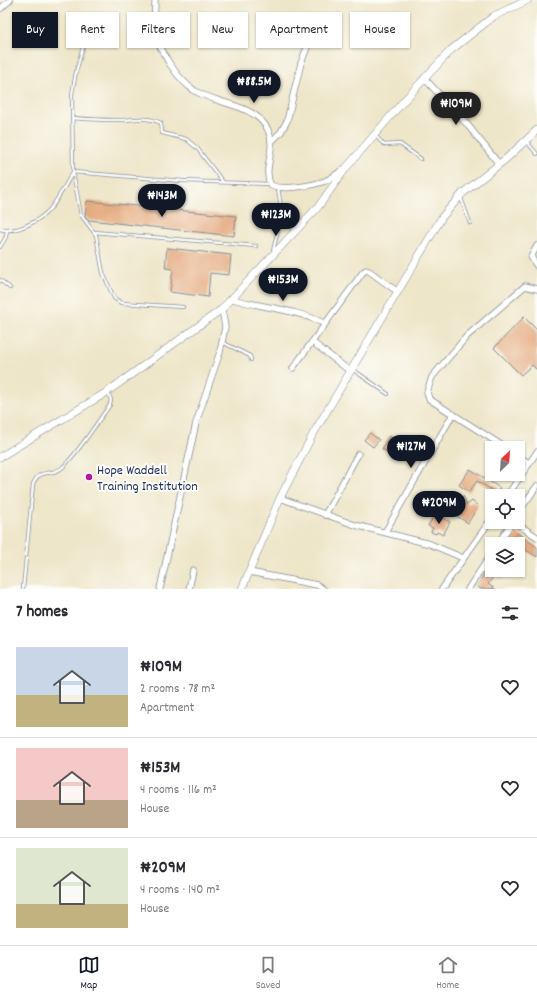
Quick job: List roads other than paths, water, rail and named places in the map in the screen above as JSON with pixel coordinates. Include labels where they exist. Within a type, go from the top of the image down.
[{"type":"street","points":[[0,9],[10,0]]},
{"type":"street","points":[[155,0],[157,38],[176,72],[195,90],[256,115],[266,127],[272,142],[268,172],[270,184],[278,188],[314,184],[327,180],[346,168]]},
{"type":"street","points":[[0,457],[107,392],[222,309],[318,207],[346,168],[424,78],[460,42],[480,26],[508,8],[528,0]]},
{"type":"street","points":[[272,142],[281,132],[287,121],[301,63],[307,48]]},
{"type":"street","points":[[424,78],[466,123],[499,164]]},
{"type":"street","points":[[242,589],[280,498],[308,442],[442,217],[460,196],[537,130]]},
{"type":"street","points":[[537,246],[532,257],[537,266]]},
{"type":"street","points":[[293,368],[363,272],[366,270],[398,292]]},
{"type":"street","points":[[495,441],[429,400],[427,392],[432,377],[467,336],[525,286],[537,289]]},
{"type":"street","points":[[233,299],[300,314],[325,324]]},
{"type":"street","points":[[160,589],[196,423],[222,342],[225,328],[222,309]]},
{"type":"street","points":[[312,342],[351,370]]},
{"type":"street","points":[[385,532],[452,414]]},
{"type":"street","points":[[512,489],[537,452]]},
{"type":"street","points":[[326,515],[358,454]]},
{"type":"street","points":[[525,460],[529,463]]},
{"type":"street","points":[[525,503],[537,486]]},
{"type":"street","points":[[280,498],[326,515],[430,544],[463,558]]},
{"type":"street","points":[[442,589],[485,528]]},
{"type":"street","points":[[524,529],[537,538]]},
{"type":"street","points":[[468,589],[485,564]]},
{"type":"street","points":[[189,589],[193,570]]},
{"type":"street","points":[[249,572],[317,585],[323,589]]},
{"type":"lane","points":[[83,48],[76,72],[72,94],[73,172],[80,211],[84,220],[94,232],[98,241],[103,273],[117,301],[121,304],[183,307]]},
{"type":"lane","points":[[72,118],[115,120],[149,118],[157,121],[161,123],[162,133],[186,138],[197,148],[223,183]]},
{"type":"lane","points":[[374,135],[384,145],[400,144],[421,160]]},
{"type":"lane","points":[[526,140],[537,154]]},
{"type":"lane","points":[[73,172],[223,183],[270,184]]},
{"type":"lane","points":[[0,229],[7,230],[21,228],[49,209],[73,172]]},
{"type":"lane","points":[[272,256],[282,213],[278,188]]},
{"type":"lane","points":[[460,196],[470,223]]},
{"type":"lane","points":[[0,247],[6,237],[7,230]]},
{"type":"lane","points":[[94,232],[256,246]]},
{"type":"lane","points":[[0,280],[10,288]]},
{"type":"lane","points":[[222,342],[250,356],[251,360]]},
{"type":"lane","points":[[351,370],[388,394]]},
{"type":"lane","points":[[23,589],[33,484],[37,476],[42,473],[54,472],[61,468],[74,455],[110,405],[111,400],[107,392]]},
{"type":"place","name":"Hope Waddell Training Institution","points":[[89,477]]}]
